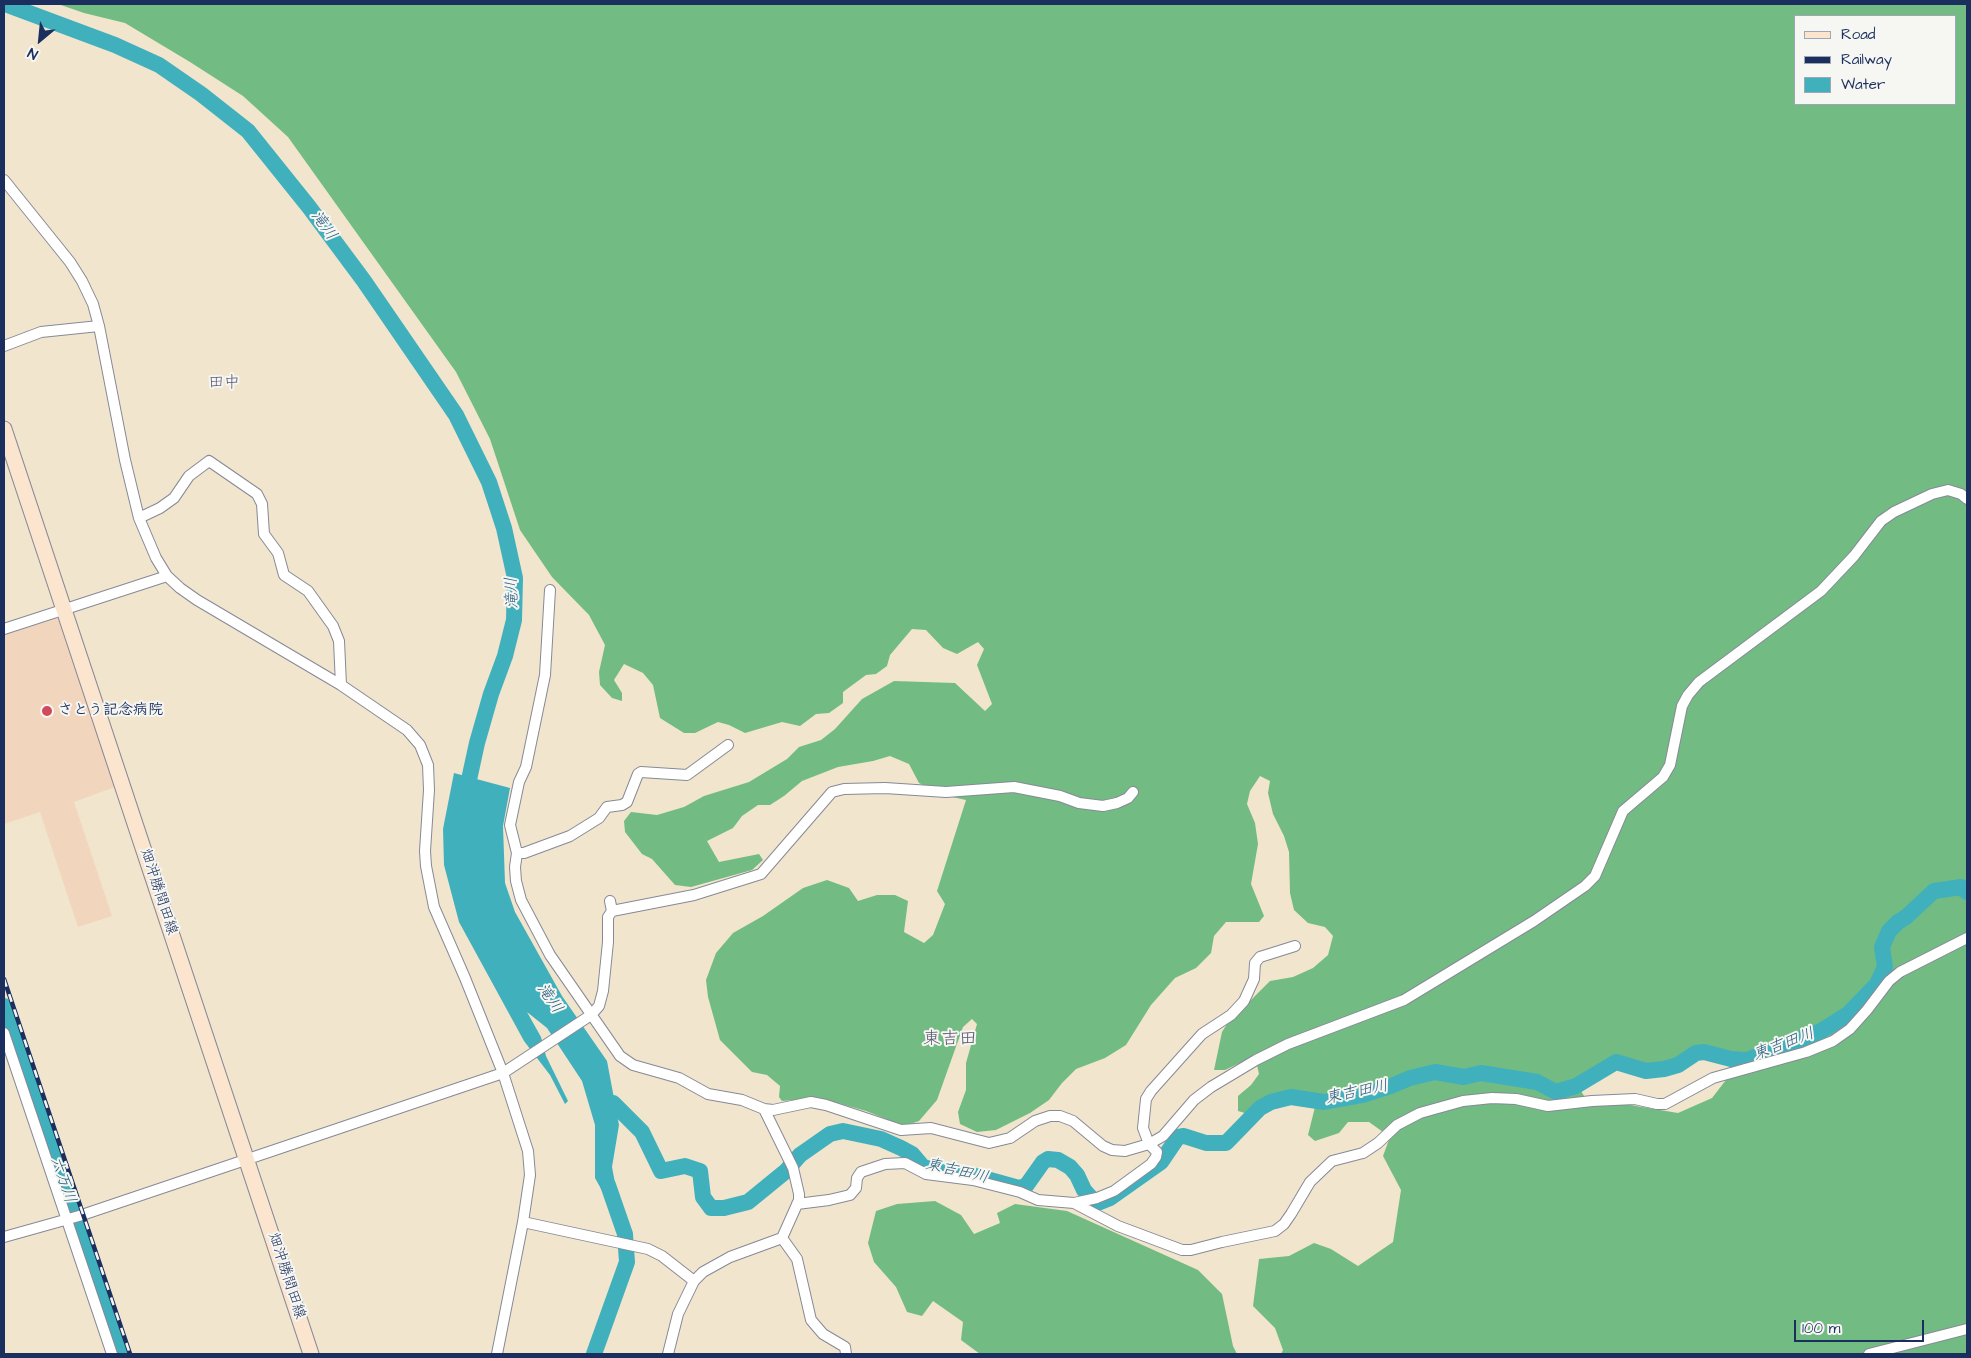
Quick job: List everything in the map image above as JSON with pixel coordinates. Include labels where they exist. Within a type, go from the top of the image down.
[{"type":"main road","name":"畑沖勝間田線","points":[[4,429],[248,1159],[311,1354]]},
{"type":"street","points":[[4,180],[70,262],[93,304],[139,518],[156,558],[167,576],[197,600],[341,685],[407,730],[420,745],[428,765],[429,790],[425,852],[434,907],[503,1073],[528,1151],[530,1175],[523,1222],[497,1354]]},
{"type":"street","points":[[4,346],[41,332],[99,326]]},
{"type":"street","points":[[139,518],[160,508],[174,498],[189,476],[210,461],[257,494],[262,504],[264,534],[278,553],[284,575],[308,591],[333,626],[339,642],[341,685]]},
{"type":"street","points":[[550,590],[545,675],[526,767],[519,782],[510,825],[517,854],[515,867],[516,881],[521,900],[529,918],[550,955],[620,1056],[633,1066],[679,1078],[708,1094],[742,1100],[764,1109],[772,1110],[810,1102],[826,1105],[901,1130],[931,1128],[989,1143],[1010,1138],[1035,1121],[1050,1116],[1060,1116],[1073,1121],[1103,1146],[1125,1152],[1149,1144],[1162,1136],[1194,1100],[1211,1087],[1256,1060],[1288,1044],[1404,1000],[1534,921],[1584,886],[1595,876],[1623,811],[1663,777],[1670,765],[1682,706],[1688,695],[1700,682],[1821,591],[1854,556],[1881,521],[1894,512],[1932,494],[1948,490],[1962,494],[1967,499]]},
{"type":"street","points":[[4,629],[63,608],[167,576]]},
{"type":"street","points":[[517,854],[570,836],[599,818],[607,807],[622,805],[627,802],[638,774],[641,772],[687,775],[728,745]]},
{"type":"street","points":[[4,1237],[79,1216],[503,1073],[591,1015],[599,1006],[603,991],[608,942],[608,917],[611,906],[694,895],[762,874],[832,792],[844,789],[885,788],[946,792],[1014,787],[1060,796],[1079,803],[1103,806],[1128,798],[1133,792]]},
{"type":"street","points":[[1074,1203],[1118,1226],[1182,1250],[1191,1250],[1275,1231],[1284,1224],[1310,1182],[1332,1161],[1363,1153],[1378,1144],[1397,1125],[1420,1113],[1463,1101],[1492,1098],[1516,1099],[1548,1106],[1635,1099],[1665,1104],[1713,1078],[1806,1052],[1833,1041],[1850,1029],[1889,980],[1900,972],[1967,938]]},
{"type":"street","points":[[798,1204],[850,1195],[856,1188],[857,1178],[861,1172],[885,1164],[905,1163],[926,1174],[973,1180],[1020,1192],[1038,1200],[1074,1203],[1093,1199],[1114,1191],[1151,1164],[1156,1157],[1157,1152],[1149,1144],[1143,1128],[1146,1099],[1151,1091],[1202,1034],[1231,1015],[1244,1001],[1254,979],[1255,963],[1260,957],[1295,946]]},
{"type":"street","points":[[4,1033],[112,1354]]},
{"type":"street","points":[[668,1354],[678,1314],[694,1281],[703,1272],[730,1257],[782,1238],[798,1204],[800,1194],[791,1164],[764,1109]]},
{"type":"street","points":[[523,1222],[648,1249],[662,1256],[694,1281]]},
{"type":"street","points":[[782,1238],[797,1259],[811,1320],[823,1334],[845,1347],[846,1354]]},
{"type":"street","points":[[1869,1354],[1967,1329]]},
{"type":"shaded area","name":"さとう記念病院","points":[[58,618],[115,787],[74,802],[112,916],[78,927],[40,812],[4,824],[4,635]]},
{"type":"green space","points":[[58,4],[1967,4],[1967,1354],[1281,1354],[1283,1350],[1275,1328],[1253,1306],[1259,1259],[1289,1256],[1314,1243],[1331,1249],[1358,1266],[1393,1242],[1401,1190],[1383,1156],[1390,1137],[1369,1122],[1348,1122],[1339,1133],[1315,1141],[1308,1135],[1317,1099],[1307,1094],[1281,1094],[1259,1105],[1248,1114],[1238,1111],[1238,1096],[1251,1085],[1259,1074],[1257,1065],[1246,1060],[1225,1070],[1214,1070],[1222,1032],[1227,1024],[1270,981],[1293,977],[1313,968],[1328,955],[1333,936],[1325,927],[1308,923],[1294,910],[1290,893],[1289,852],[1284,836],[1273,814],[1268,793],[1270,781],[1260,776],[1250,791],[1247,804],[1255,823],[1258,844],[1251,884],[1264,916],[1259,922],[1226,922],[1214,936],[1211,953],[1196,968],[1175,978],[1151,1005],[1126,1045],[1105,1058],[1076,1069],[1049,1100],[1030,1113],[996,1130],[977,1132],[960,1124],[958,1112],[966,1090],[966,1063],[977,1024],[972,1019],[963,1027],[937,1100],[919,1121],[904,1126],[866,1111],[820,1098],[782,1101],[779,1097],[780,1086],[767,1075],[752,1072],[720,1040],[708,997],[706,980],[716,953],[733,933],[763,916],[803,888],[827,880],[849,888],[858,901],[877,895],[895,895],[908,901],[904,932],[924,943],[933,935],[945,904],[937,891],[966,800],[943,795],[919,783],[909,764],[890,756],[838,767],[802,781],[770,805],[758,805],[742,816],[733,828],[707,841],[719,862],[759,854],[763,860],[752,870],[691,887],[675,885],[652,859],[642,854],[625,832],[624,821],[631,812],[657,815],[684,807],[704,796],[749,782],[787,759],[799,747],[821,740],[835,729],[862,699],[894,681],[955,683],[985,711],[992,704],[977,665],[984,649],[978,642],[957,654],[943,648],[926,630],[912,629],[890,655],[887,666],[876,674],[866,675],[843,692],[843,703],[829,713],[816,714],[800,726],[782,722],[745,733],[718,722],[695,733],[684,733],[660,718],[653,685],[643,673],[624,664],[614,680],[622,693],[622,701],[612,698],[600,685],[599,672],[605,645],[589,615],[552,577],[520,530],[490,439],[456,372],[288,137],[243,96],[125,23],[84,13]],"holes":[[[1693,1049],[1734,1054],[1736,1067],[1712,1098],[1678,1113],[1612,1102],[1588,1102],[1579,1088],[1596,1068],[1618,1057],[1641,1063],[1665,1064]]]},
{"type":"green space","points":[[935,1201],[961,1215],[974,1234],[1000,1223],[997,1213],[1015,1204],[1067,1211],[1198,1270],[1222,1294],[1233,1346],[1237,1354],[980,1354],[961,1340],[963,1322],[933,1301],[922,1316],[907,1312],[896,1287],[874,1262],[868,1243],[876,1211],[897,1204]]},
{"type":"water","points":[[454,773],[510,788],[503,826],[505,883],[515,912],[562,996],[607,1061],[619,1125],[612,1167],[622,1204],[610,1205],[595,1178],[595,1125],[582,1081],[547,1028],[527,1012],[541,1037],[546,1056],[568,1101],[565,1104],[550,1075],[524,1041],[459,922],[444,865],[443,829]]},
{"type":"waterway","name":"滝川","points":[[5,4],[115,45],[159,65],[201,94],[248,131],[309,207],[364,281],[456,415],[489,482],[504,528],[515,578],[514,620],[505,656],[491,694],[477,743],[465,798]]},
{"type":"waterway","name":"東吉田川","points":[[613,1103],[642,1132],[661,1171],[685,1166],[700,1171],[703,1197],[711,1208],[724,1208],[748,1202],[786,1171],[800,1155],[830,1134],[843,1131],[881,1139],[912,1154],[923,1167],[945,1173],[972,1175],[1019,1188],[1026,1186],[1043,1162],[1048,1159],[1058,1160],[1070,1167],[1077,1175],[1084,1190],[1093,1200],[1100,1202],[1110,1198],[1161,1162],[1178,1137],[1184,1136],[1206,1143],[1226,1143],[1260,1108],[1271,1102],[1291,1097],[1324,1102],[1363,1095],[1410,1078],[1435,1072],[1464,1077],[1481,1073],[1537,1082],[1556,1092],[1576,1086],[1616,1062],[1646,1071],[1678,1065],[1696,1053],[1704,1052],[1731,1059],[1747,1060],[1821,1031],[1848,1014],[1877,984],[1885,967],[1882,947],[1889,931],[1934,891],[1961,887],[1967,892]]},
{"type":"waterway","name":"六万川","points":[[4,1006],[121,1354]]},
{"type":"waterway","name":"滝川","points":[[594,1354],[627,1262],[625,1234],[608,1185]]},
{"type":"railway","points":[[4,979],[130,1354]]},
{"type":"place","name":"さとう記念病院","points":[[47,711]]},
{"type":"district","name":"田中","points":[[224,384]]},
{"type":"district","name":"東吉田","points":[[950,1040]]}]
